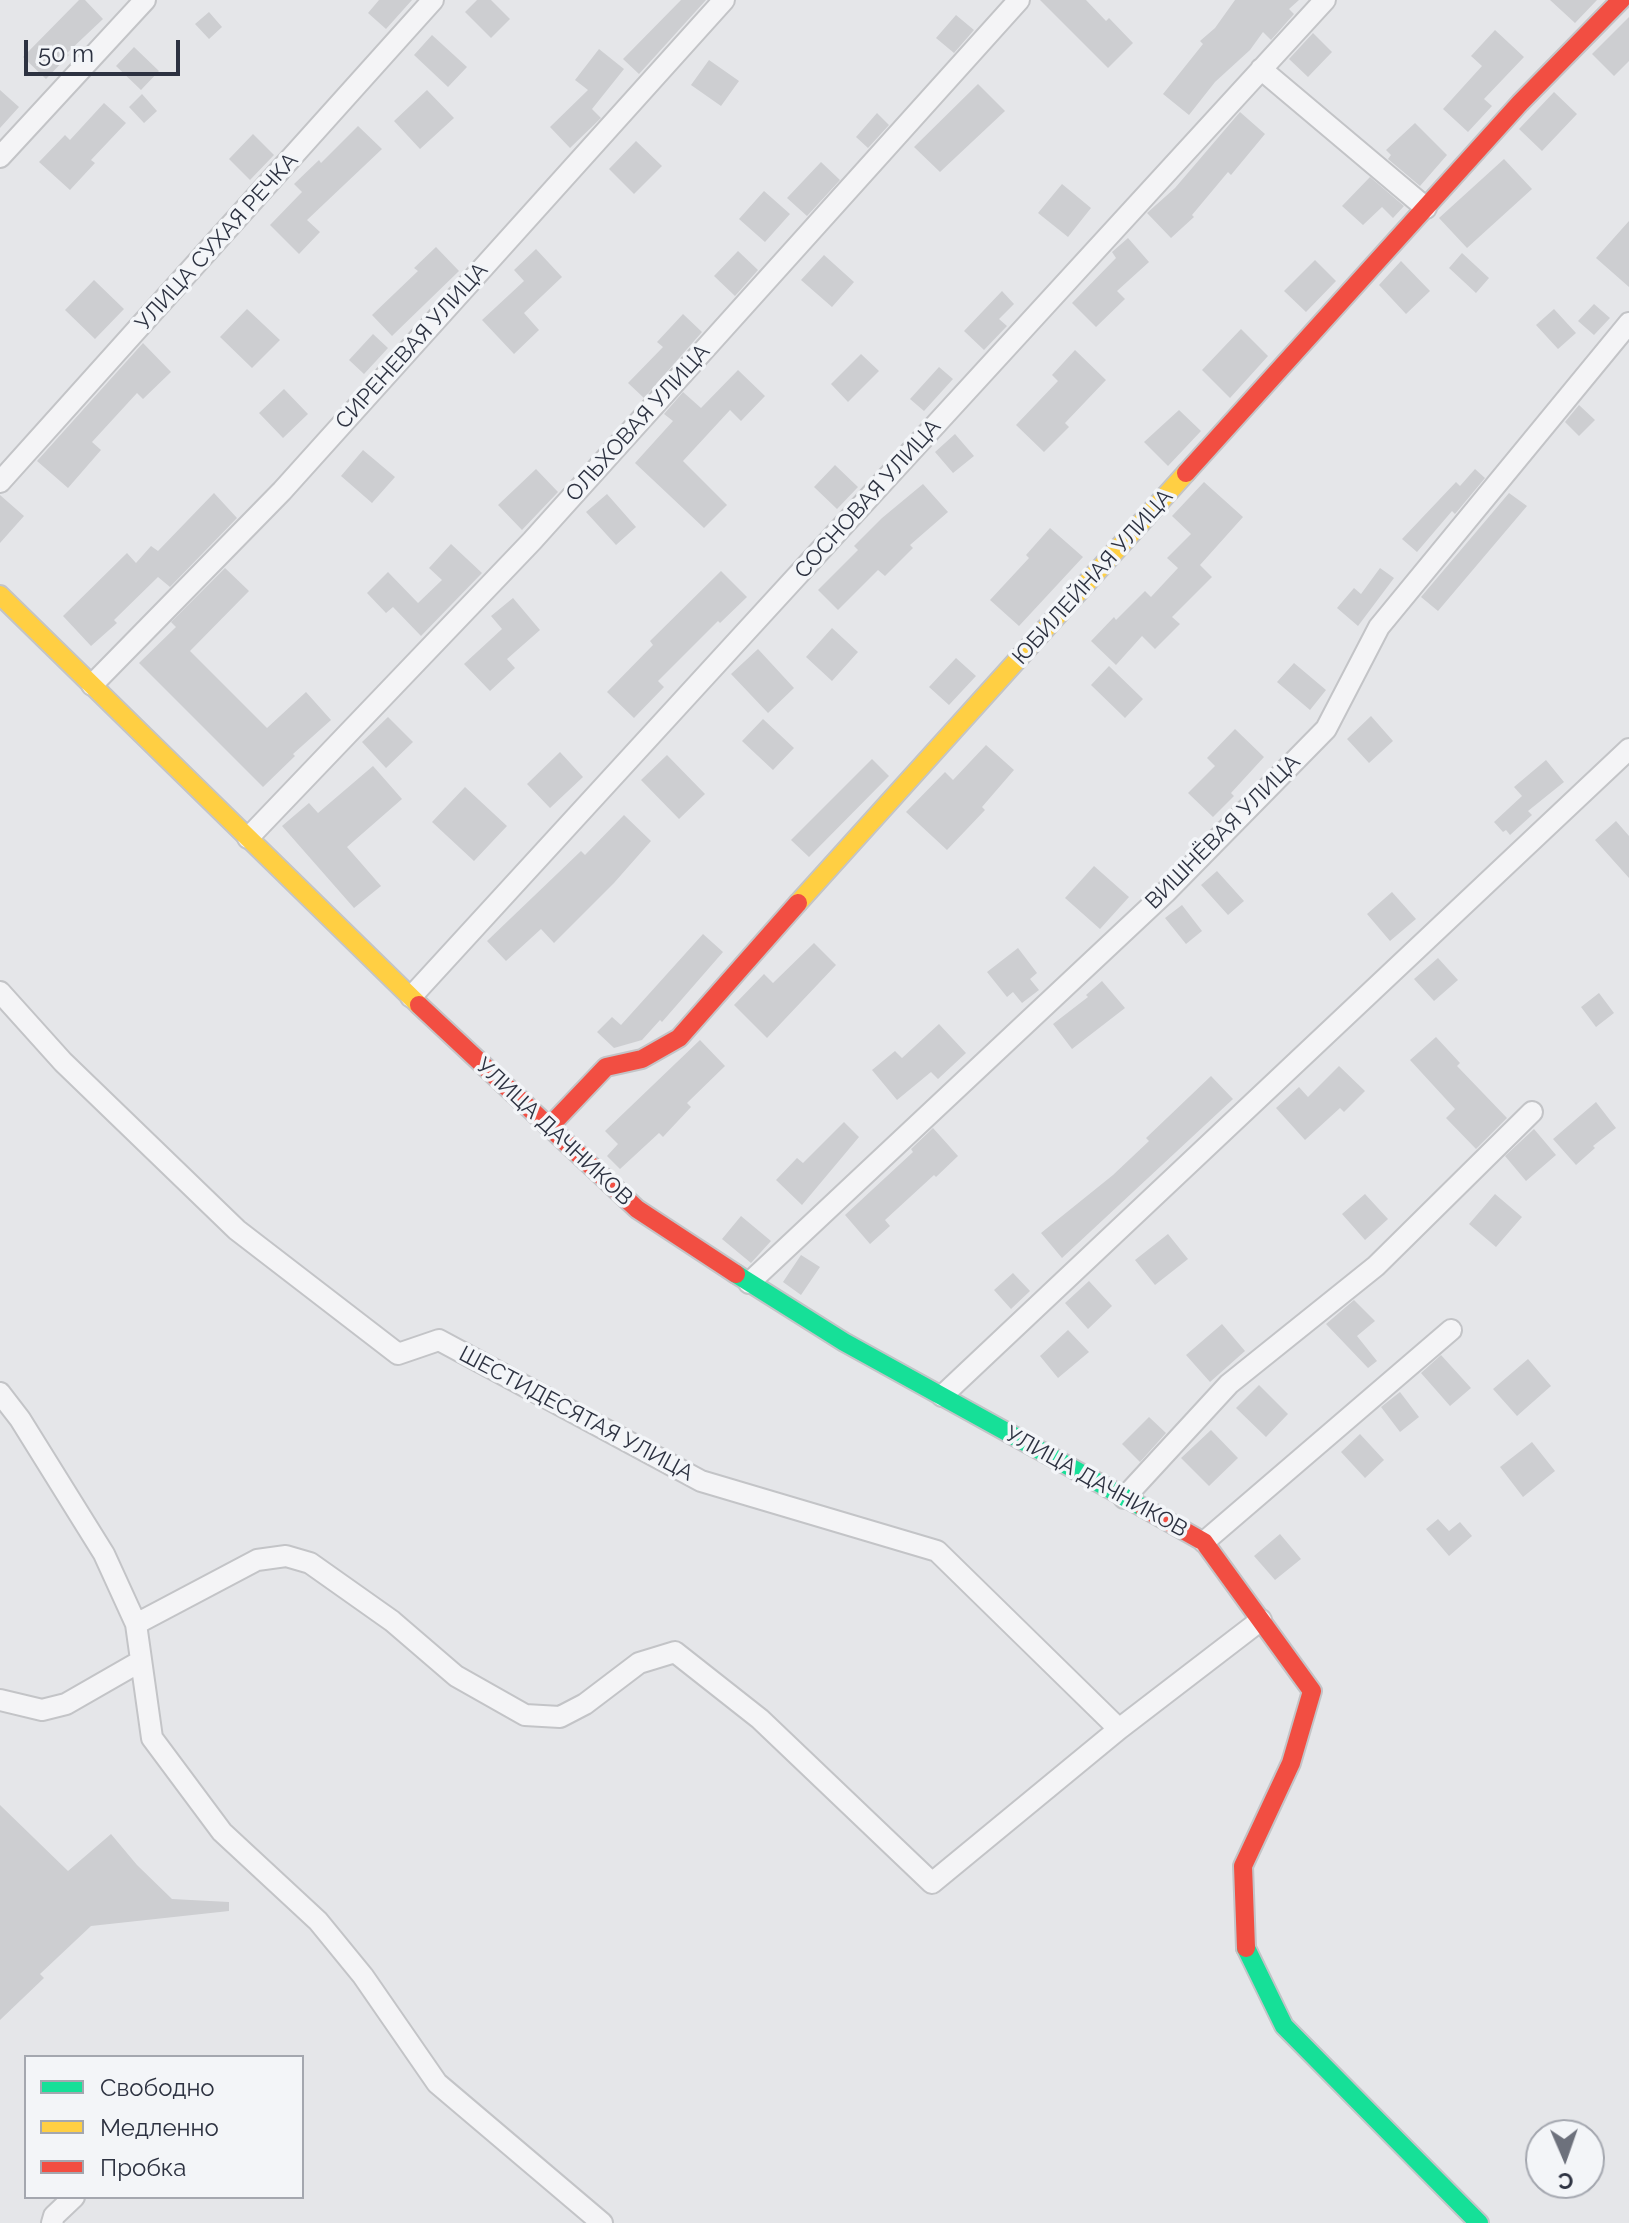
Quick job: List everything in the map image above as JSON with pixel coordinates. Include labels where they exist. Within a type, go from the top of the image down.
[{"type":"street","points":[[0,157],[145,0]]},
{"type":"street","name":"УЛИЦА СУХАЯ РЕЧКА","points":[[0,482],[433,0]]},
{"type":"street","name":"СИРЕНЕВАЯ УЛИЦА","points":[[92,685],[282,491],[724,0]]},
{"type":"street","name":"ОЛЬХОВАЯ УЛИЦА","points":[[248,838],[532,541],[1019,0]]},
{"type":"street","name":"СОСНОВАЯ УЛИЦА","points":[[411,997],[1325,0]]},
{"type":"street","name":"ЮБИЛЕЙНАЯ УЛИЦА","points":[[549,1127],[606,1067],[642,1059],[679,1038],[1520,103],[1621,0]]},
{"type":"street","points":[[1261,69],[1426,208]]},
{"type":"street","name":"ВИШНЁВАЯ УЛИЦА","points":[[749,1283],[1165,893],[1326,729],[1379,627],[1629,323]]},
{"type":"street","name":"УЛИЦА ДАЧНИКОВ","points":[[0,595],[411,997],[637,1209],[844,1342],[1204,1542]]},
{"type":"street","points":[[942,1396],[1629,749]]},
{"type":"street","name":"ШЕСТИДЕСЯТАЯ УЛИЦА","points":[[0,992],[63,1062],[237,1230],[398,1354],[439,1340],[701,1481],[937,1551],[1119,1729]]},
{"type":"street","points":[[1124,1498],[1229,1384],[1376,1266],[1532,1112]]},
{"type":"street","points":[[1451,1330],[1204,1542],[1312,1691],[1291,1763],[1243,1866],[1244,1945],[1284,2026],[1479,2223]]},
{"type":"street","points":[[0,1393],[20,1419],[104,1554],[136,1624],[152,1738],[222,1832],[318,1921],[363,1976],[437,2083],[602,2223]]},
{"type":"street","points":[[136,1624],[257,1560],[286,1556],[310,1563],[392,1621],[456,1676],[525,1715],[560,1717],[585,1704],[639,1663],[675,1652],[760,1719],[932,1883],[1119,1729],[1261,1620]]},
{"type":"street","points":[[0,1700],[42,1710],[66,1704],[141,1661]]},
{"type":"street","points":[[52,2223],[54,2216],[72,2199]]},
{"type":"building","points":[[79,0],[85,0],[103,19],[67,53],[69,55],[46,79],[23,57]]},
{"type":"building","points":[[379,0],[412,0],[386,29],[368,13]]},
{"type":"building","points":[[477,0],[491,0],[510,19],[491,38],[465,12]]},
{"type":"building","points":[[681,0],[706,0],[639,74],[623,59]]},
{"type":"building","points":[[1040,0],[1086,0],[1133,43],[1108,68]]},
{"type":"building","points":[[1235,0],[1299,0],[1289,9],[1294,14],[1271,40],[1263,32],[1250,50],[1215,82],[1189,115],[1163,94],[1203,44],[1200,41],[1215,28]]},
{"type":"building","points":[[1550,0],[1597,0],[1575,23]]},
{"type":"building","points":[[209,12],[222,27],[209,39],[195,24]]},
{"type":"building","points":[[956,15],[974,30],[954,53],[936,38]]},
{"type":"building","points":[[1629,17],[1629,61],[1614,76],[1592,54]]},
{"type":"building","points":[[1495,30],[1524,57],[1484,99],[1492,106],[1468,132],[1443,109],[1482,66],[1471,56]]},
{"type":"building","points":[[1313,33],[1332,52],[1308,77],[1289,59]]},
{"type":"building","points":[[432,35],[467,67],[448,87],[414,55]]},
{"type":"building","points":[[134,47],[159,71],[141,90],[116,66]]},
{"type":"building","points":[[599,49],[624,69],[592,109],[601,118],[570,148],[550,127],[588,90],[575,80]]},
{"type":"building","points":[[709,60],[739,81],[721,106],[691,85]]},
{"type":"building","points":[[978,84],[1005,111],[940,172],[914,147]]},
{"type":"building","points":[[0,90],[19,107],[0,128]]},
{"type":"building","points":[[427,90],[454,118],[420,149],[394,121]]},
{"type":"building","points":[[1554,92],[1577,114],[1542,151],[1519,129]]},
{"type":"building","points":[[142,94],[157,111],[144,123],[129,107]]},
{"type":"building","points":[[104,103],[126,123],[91,160],[95,163],[70,190],[39,162],[65,135],[70,140]]},
{"type":"building","points":[[1240,112],[1265,134],[1231,175],[1228,172],[1192,215],[1194,217],[1171,238],[1147,213],[1175,188]]},
{"type":"building","points":[[877,113],[889,125],[868,148],[856,137]]},
{"type":"building","points":[[1415,123],[1447,155],[1420,186],[1388,159],[1391,155],[1386,150]]},
{"type":"building","points":[[358,126],[382,149],[307,220],[320,232],[299,254],[270,225],[302,192],[294,184],[319,160],[321,163]]},
{"type":"building","points":[[253,134],[274,155],[250,180],[229,159]]},
{"type":"building","points":[[636,141],[662,166],[634,194],[609,169]]},
{"type":"building","points":[[1504,159],[1532,189],[1467,248],[1439,218]]},
{"type":"building","points":[[821,162],[840,180],[807,216],[787,198]]},
{"type":"building","points":[[1370,177],[1404,206],[1393,218],[1382,207],[1363,225],[1342,206]]},
{"type":"building","points":[[1062,184],[1091,208],[1068,237],[1038,213]]},
{"type":"building","points":[[764,191],[790,214],[765,242],[739,219]]},
{"type":"building","points":[[1629,221],[1629,287],[1596,258]]},
{"type":"building","points":[[1128,238],[1149,262],[1117,291],[1125,299],[1096,327],[1072,303],[1116,258],[1112,252]]},
{"type":"building","points":[[436,247],[459,271],[392,336],[372,315],[418,271],[414,268]]},
{"type":"building","points":[[536,249],[562,277],[524,313],[539,330],[514,354],[482,320],[524,281],[514,270]]},
{"type":"building","points":[[738,251],[758,270],[735,296],[714,276]]},
{"type":"building","points":[[1462,253],[1489,278],[1476,293],[1449,268]]},
{"type":"building","points":[[824,255],[854,282],[832,307],[801,280]]},
{"type":"building","points":[[1315,260],[1336,281],[1306,312],[1284,291]]},
{"type":"building","points":[[1401,261],[1430,291],[1406,314],[1379,285]]},
{"type":"building","points":[[94,280],[124,309],[95,339],[65,310]]},
{"type":"building","points":[[1002,291],[1014,304],[999,319],[1007,326],[984,350],[964,331]]},
{"type":"building","points":[[1594,304],[1610,318],[1594,335],[1578,321]]},
{"type":"building","points":[[247,309],[280,340],[252,368],[220,337]]},
{"type":"building","points":[[1554,309],[1576,333],[1558,349],[1536,325]]},
{"type":"building","points":[[683,314],[702,332],[644,398],[628,383],[663,347],[657,342]]},
{"type":"building","points":[[1241,329],[1268,356],[1230,398],[1202,370]]},
{"type":"building","points":[[373,334],[388,348],[364,374],[349,360]]},
{"type":"building","points":[[143,343],[171,372],[143,399],[137,393],[92,442],[101,450],[68,488],[37,461]]},
{"type":"building","points":[[1075,350],[1106,380],[1065,423],[1069,427],[1044,452],[1016,425],[1058,381],[1052,375]]},
{"type":"building","points":[[861,354],[879,371],[848,402],[831,384]]},
{"type":"building","points":[[939,367],[953,379],[924,411],[910,399]]},
{"type":"building","points":[[738,370],[765,396],[741,421],[730,410],[683,461],[727,505],[704,528],[635,463],[673,421],[664,414],[683,392],[701,408]]},
{"type":"building","points":[[284,389],[308,414],[283,438],[259,413]]},
{"type":"building","points":[[1579,405],[1595,420],[1579,436],[1565,422]]},
{"type":"building","points":[[1179,410],[1201,431],[1168,466],[1144,442]]},
{"type":"building","points":[[955,434],[974,456],[953,473],[935,452]]},
{"type":"building","points":[[363,450],[395,477],[372,503],[341,476]]},
{"type":"building","points":[[835,465],[858,487],[837,509],[814,487]]},
{"type":"building","points":[[536,469],[558,492],[522,530],[498,505]]},
{"type":"building","points":[[1475,469],[1485,478],[1417,552],[1402,539],[1456,482],[1460,486]]},
{"type":"building","points":[[1204,482],[1243,517],[1200,565],[1212,577],[1172,617],[1180,624],[1155,649],[1142,636],[1116,665],[1091,641],[1145,591],[1151,597],[1178,568],[1167,558],[1191,534],[1172,516]]},
{"type":"building","points":[[923,484],[948,512],[910,545],[913,548],[885,576],[878,570],[838,610],[818,590],[858,550],[854,546]]},
{"type":"building","points":[[214,493],[237,518],[170,587],[158,577],[114,620],[117,623],[91,646],[63,616],[127,553],[136,563],[151,546],[158,551]]},
{"type":"building","points":[[1509,493],[1527,506],[1438,611],[1421,597]]},
{"type":"building","points":[[607,494],[636,527],[616,545],[586,512]]},
{"type":"building","points":[[0,495],[24,516],[0,543]]},
{"type":"building","points":[[1050,528],[1083,557],[1019,626],[990,600],[1029,558],[1026,555]]},
{"type":"building","points":[[451,544],[482,573],[421,636],[393,607],[386,613],[367,593],[388,572],[418,603],[442,580],[429,568]]},
{"type":"building","points":[[225,568],[249,591],[190,651],[267,728],[306,692],[331,720],[293,754],[295,756],[263,787],[139,663],[176,627],[171,622]]},
{"type":"building","points":[[1380,568],[1394,578],[1358,626],[1337,608],[1354,588],[1361,594]]},
{"type":"building","points":[[721,571],[747,597],[720,623],[718,621],[658,681],[664,687],[634,718],[607,692],[653,645],[650,641]]},
{"type":"building","points":[[513,598],[540,630],[507,659],[515,668],[490,691],[464,664],[502,629],[491,616]]},
{"type":"building","points":[[832,628],[858,652],[832,681],[806,657]]},
{"type":"building","points":[[758,649],[794,688],[768,713],[731,674]]},
{"type":"building","points":[[956,658],[976,676],[949,705],[929,687]]},
{"type":"building","points":[[1294,663],[1326,690],[1310,710],[1277,682]]},
{"type":"building","points":[[1109,666],[1143,699],[1125,718],[1091,685]]},
{"type":"building","points":[[1371,716],[1393,741],[1369,763],[1347,739]]},
{"type":"building","points":[[388,717],[413,742],[386,768],[362,742]]},
{"type":"building","points":[[763,719],[794,748],[773,770],[742,741]]},
{"type":"building","points":[[1235,729],[1264,757],[1231,793],[1234,796],[1213,817],[1188,793],[1215,766],[1207,758]]},
{"type":"building","points":[[986,745],[1014,770],[982,807],[985,810],[947,850],[906,812],[945,772],[953,780]]},
{"type":"building","points":[[560,752],[583,777],[550,808],[527,784]]},
{"type":"building","points":[[667,755],[705,794],[679,819],[641,780]]},
{"type":"building","points":[[872,759],[889,776],[809,857],[791,840]]},
{"type":"building","points":[[1546,760],[1564,782],[1528,811],[1532,815],[1510,835],[1506,830],[1503,832],[1494,822],[1522,796],[1514,787]]},
{"type":"building","points":[[373,766],[402,799],[347,847],[381,886],[354,908],[282,826],[309,803],[318,813]]},
{"type":"building","points":[[465,787],[507,826],[474,861],[432,822]]},
{"type":"building","points":[[624,815],[651,841],[554,943],[541,929],[506,961],[487,941],[581,851],[585,855]]},
{"type":"building","points":[[1616,821],[1629,836],[1629,878],[1595,840]]},
{"type":"building","points":[[1094,866],[1129,897],[1100,929],[1065,898]]},
{"type":"building","points":[[1217,871],[1244,901],[1228,915],[1201,885]]},
{"type":"building","points":[[1392,892],[1416,919],[1390,941],[1367,914]]},
{"type":"building","points":[[1182,905],[1202,931],[1186,944],[1165,918]]},
{"type":"building","points":[[703,934],[723,952],[662,1022],[660,1020],[642,1040],[614,1048],[597,1032],[612,1017],[621,1025]]},
{"type":"building","points":[[814,943],[836,965],[767,1038],[734,1005],[764,974],[773,983]]},
{"type":"building","points":[[1018,948],[1037,973],[1030,979],[1039,990],[1022,1003],[1013,992],[1007,997],[987,972]]},
{"type":"building","points":[[1438,958],[1458,980],[1434,1001],[1414,979]]},
{"type":"building","points":[[1102,981],[1125,1008],[1072,1049],[1053,1024],[1088,997],[1086,995]]},
{"type":"building","points":[[1599,993],[1614,1013],[1596,1027],[1581,1007]]},
{"type":"building","points":[[939,1024],[966,1053],[938,1079],[931,1072],[897,1100],[872,1070],[895,1051],[902,1058]]},
{"type":"building","points":[[1436,1037],[1460,1063],[1457,1066],[1507,1118],[1476,1149],[1446,1118],[1455,1109],[1410,1060]]},
{"type":"building","points":[[700,1040],[725,1066],[687,1103],[691,1107],[663,1137],[659,1133],[620,1169],[607,1156],[618,1144],[605,1131]]},
{"type":"building","points":[[1339,1066],[1365,1091],[1344,1112],[1340,1108],[1305,1140],[1276,1108],[1299,1087],[1308,1097]]},
{"type":"building","points":[[1211,1076],[1233,1099],[1062,1258],[1041,1233],[1113,1175],[1149,1141],[1146,1138]]},
{"type":"building","points":[[1596,1102],[1616,1128],[1593,1146],[1595,1148],[1576,1165],[1553,1139]]},
{"type":"building","points":[[844,1122],[859,1137],[802,1205],[776,1180],[797,1158],[803,1163]]},
{"type":"building","points":[[933,1128],[958,1156],[885,1220],[890,1226],[870,1244],[845,1215],[913,1152],[911,1149]]},
{"type":"building","points":[[1534,1129],[1556,1155],[1526,1181],[1505,1156]]},
{"type":"building","points":[[1365,1194],[1388,1219],[1365,1240],[1342,1214]]},
{"type":"building","points":[[1495,1194],[1522,1217],[1496,1247],[1469,1224]]},
{"type":"building","points":[[741,1216],[771,1241],[751,1263],[722,1239]]},
{"type":"building","points":[[1168,1234],[1188,1259],[1155,1285],[1135,1260]]},
{"type":"building","points":[[801,1255],[820,1267],[801,1295],[783,1282]]},
{"type":"building","points":[[1013,1273],[1030,1291],[1011,1309],[994,1290]]},
{"type":"building","points":[[1089,1281],[1112,1306],[1088,1329],[1065,1303]]},
{"type":"building","points":[[1354,1300],[1375,1321],[1357,1336],[1377,1361],[1368,1368],[1326,1324]]},
{"type":"building","points":[[1222,1324],[1245,1351],[1210,1382],[1186,1355]]},
{"type":"building","points":[[1068,1330],[1089,1352],[1058,1378],[1040,1356]]},
{"type":"building","points":[[1441,1355],[1471,1388],[1450,1406],[1421,1373]]},
{"type":"building","points":[[1528,1359],[1551,1386],[1517,1416],[1493,1389]]},
{"type":"building","points":[[1259,1385],[1288,1414],[1266,1437],[1236,1408]]},
{"type":"building","points":[[1400,1392],[1419,1417],[1400,1432],[1381,1407]]},
{"type":"building","points":[[1149,1417],[1166,1433],[1140,1462],[1122,1444]]},
{"type":"building","points":[[1211,1430],[1238,1458],[1209,1486],[1181,1458]]},
{"type":"building","points":[[1360,1434],[1384,1460],[1365,1478],[1341,1452]]},
{"type":"building","points":[[1532,1442],[1555,1471],[1523,1497],[1500,1467]]},
{"type":"building","points":[[1438,1519],[1449,1531],[1460,1522],[1472,1536],[1449,1556],[1426,1529]]},
{"type":"building","points":[[1280,1534],[1301,1559],[1275,1580],[1254,1556]]},
{"type":"building","points":[[0,1805],[68,1871],[111,1834],[172,1899],[229,1902],[229,1911],[91,1926],[40,1974],[44,1978],[0,2020]]},
{"type":"traffic: fast","points":[[736,1274],[844,1342],[1144,1508]]},
{"type":"traffic: fast","points":[[1246,1948],[1284,2026],[1479,2223]]},
{"type":"traffic: slow","points":[[798,903],[1186,473]]},
{"type":"traffic: slow","points":[[0,595],[419,1005]]},
{"type":"traffic: jam","points":[[1186,473],[1520,103],[1621,0]]},
{"type":"traffic: jam","points":[[549,1127],[606,1067],[642,1059],[679,1038],[798,903]]},
{"type":"traffic: jam","points":[[419,1005],[637,1209],[736,1274]]},
{"type":"traffic: jam","points":[[1144,1508],[1204,1542],[1312,1691],[1291,1763],[1243,1866],[1246,1948]]}]
